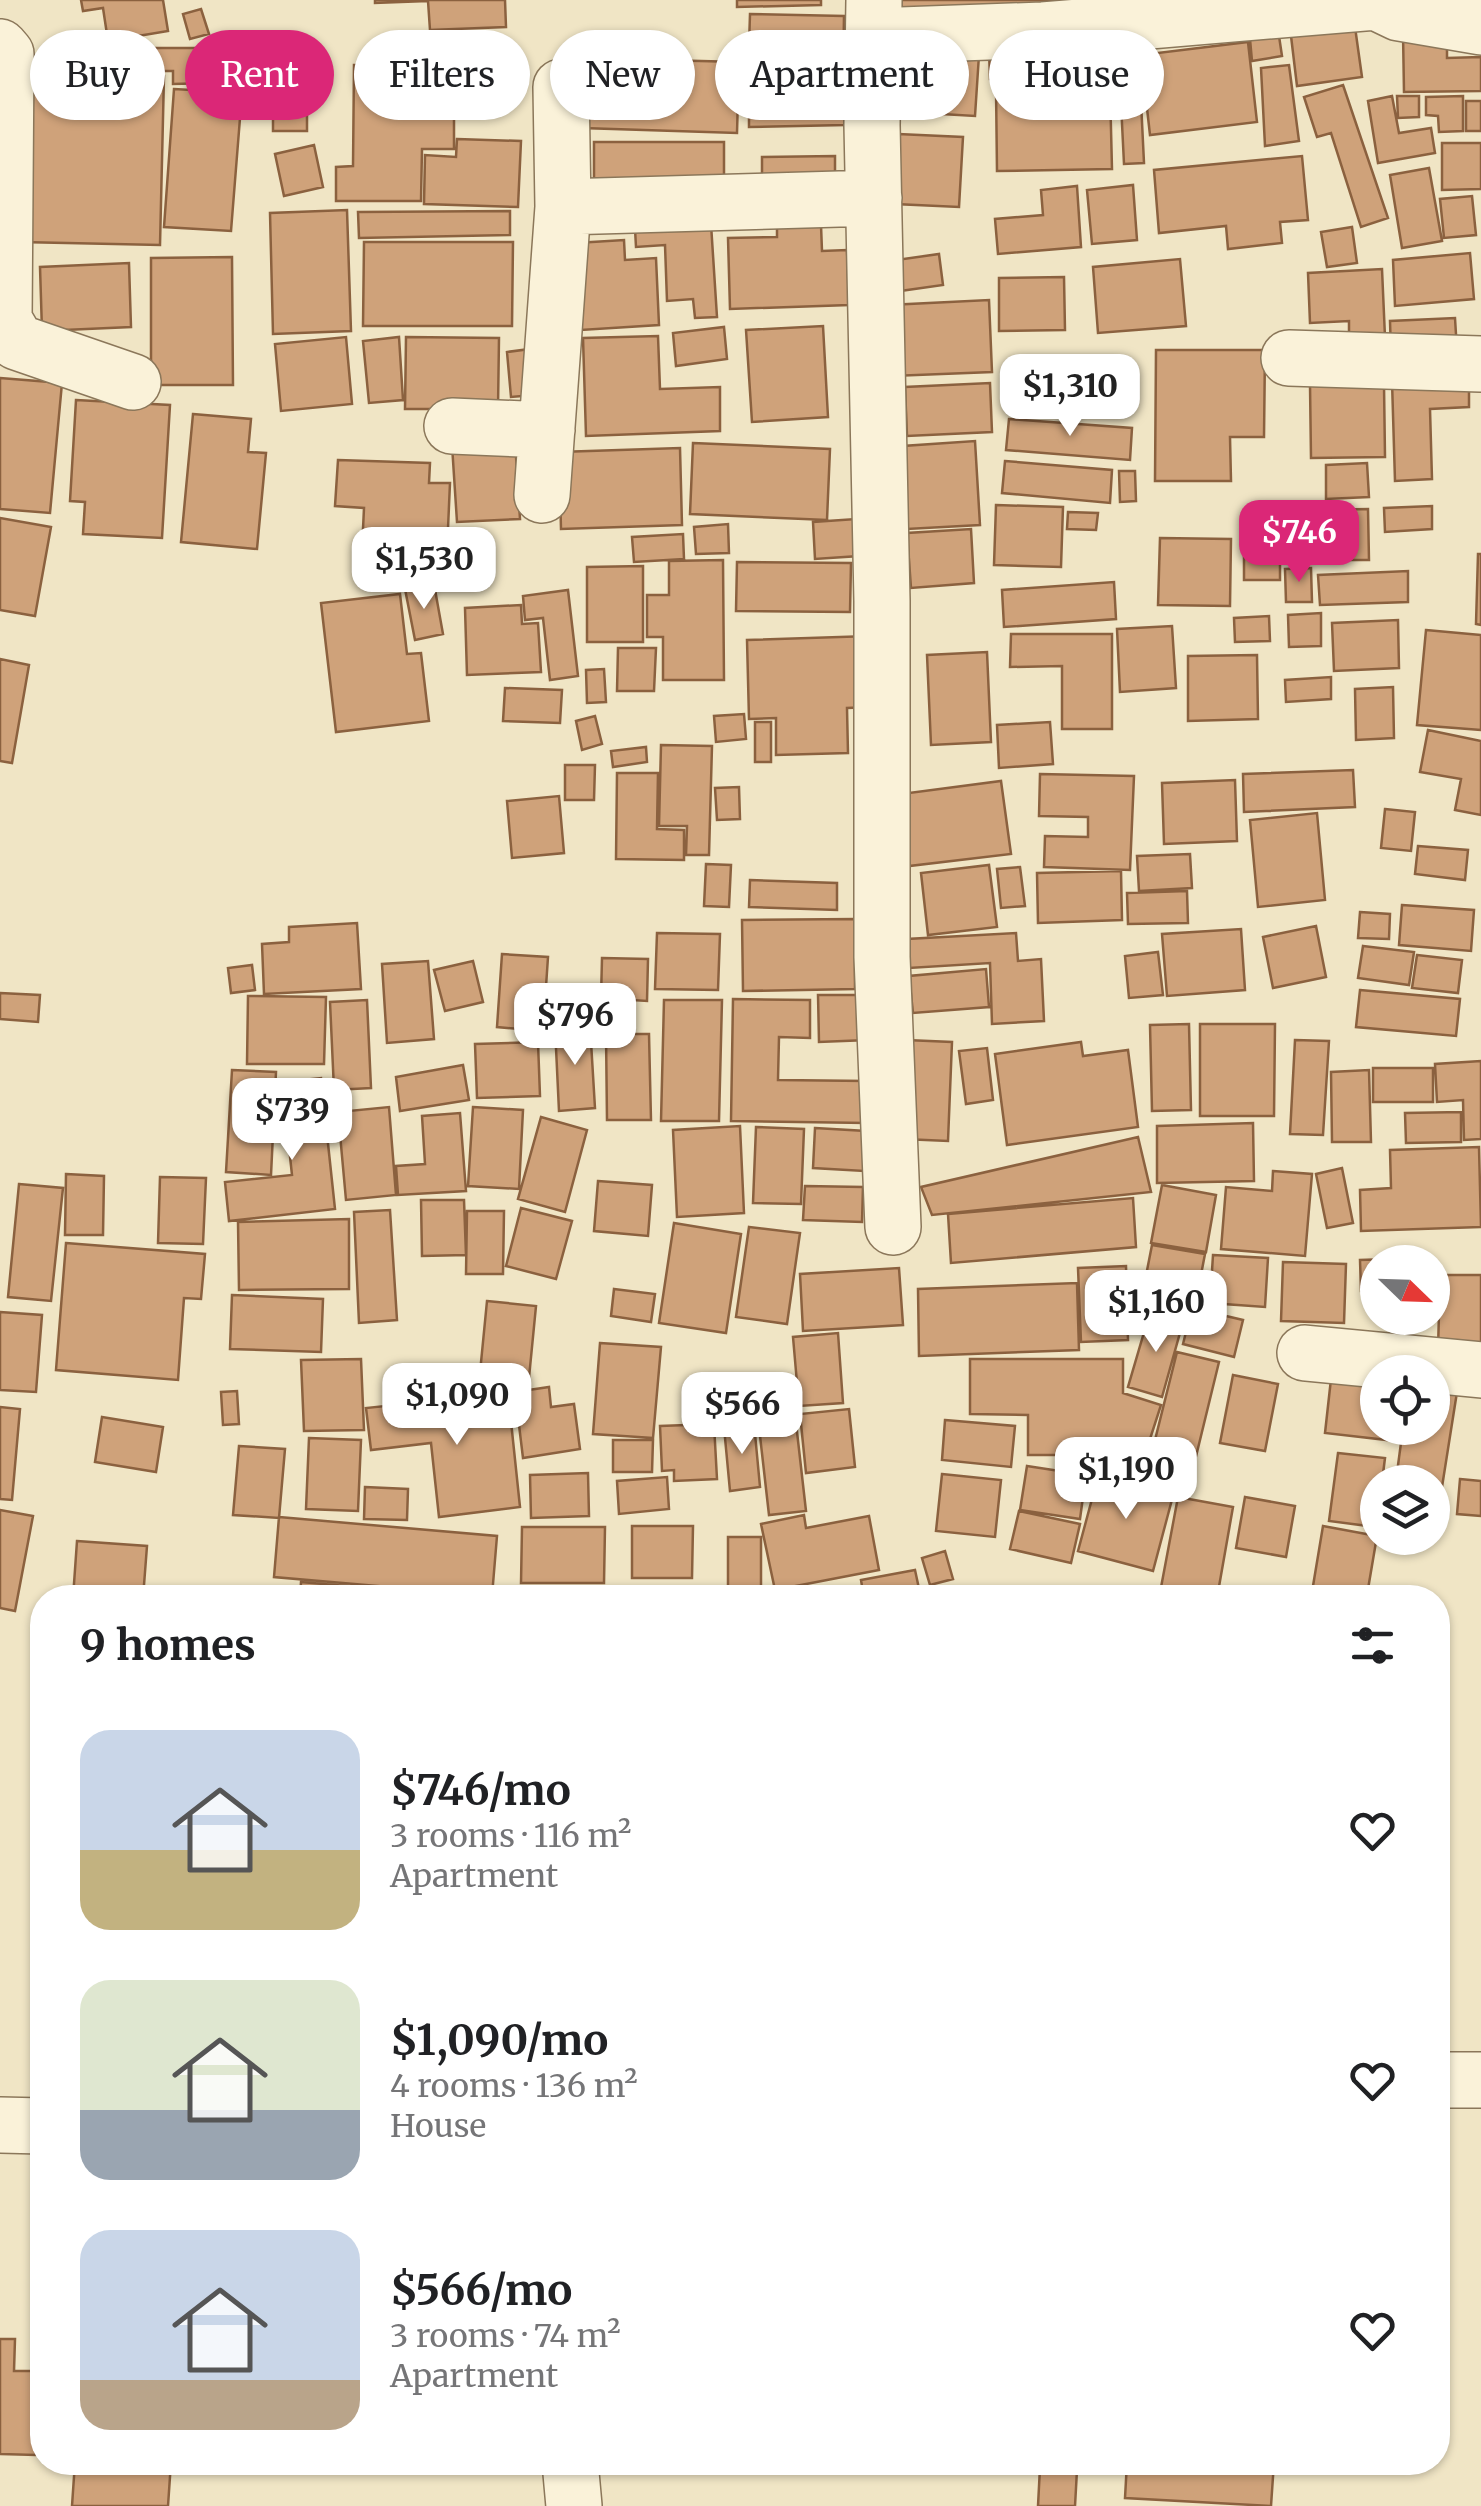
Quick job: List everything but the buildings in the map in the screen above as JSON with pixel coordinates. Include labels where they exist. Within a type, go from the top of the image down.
[{"type":"street","points":[[893,1227],[882,956],[882,601],[874,18],[1042,30],[1376,2],[1399,12],[1481,27]]},
{"type":"street","points":[[0,47],[6,54],[4,320],[17,342],[133,382]]},
{"type":"street","points":[[542,495],[563,207],[562,120]]},
{"type":"street","points":[[563,207],[874,198]]},
{"type":"street","points":[[1289,358],[1481,364]]},
{"type":"street","points":[[452,426],[547,430]]},
{"type":"street","points":[[1305,1353],[1481,1370]]},
{"type":"street","points":[[1450,2080],[1481,2080]]},
{"type":"street","points":[[0,2125],[30,2126]]},
{"type":"street","points":[[571,2475],[574,2506]]}]
